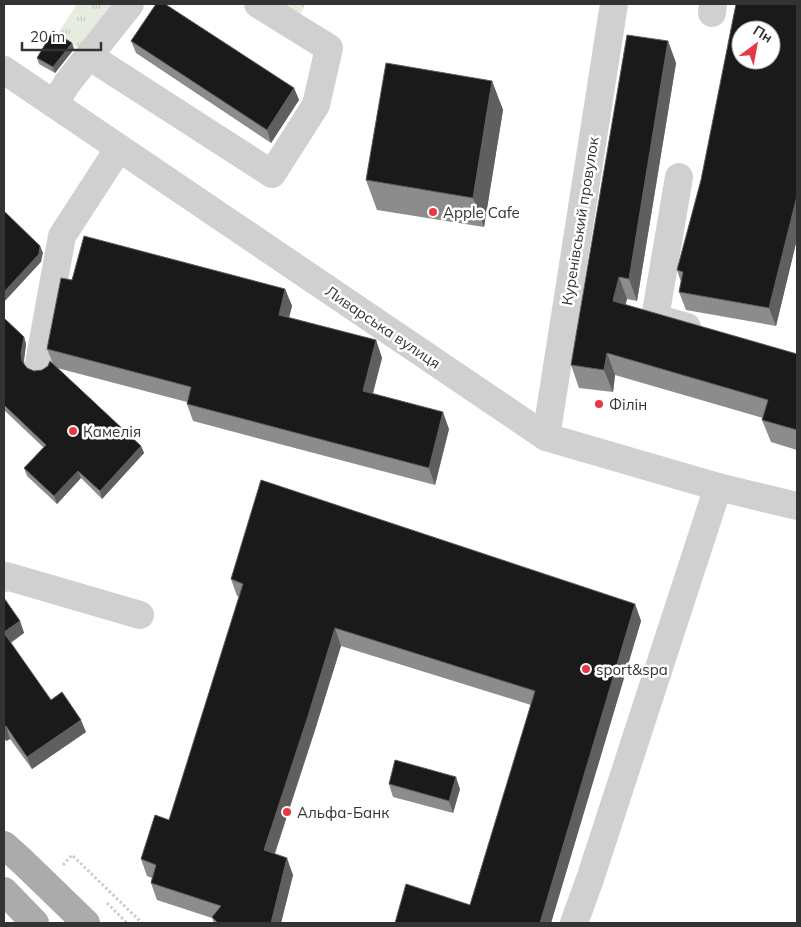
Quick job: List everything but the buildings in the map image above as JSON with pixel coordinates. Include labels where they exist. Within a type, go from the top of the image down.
[{"type":"main road","points":[[4,845],[86,923]]},
{"type":"main road","points":[[4,891],[35,923]]},
{"type":"street","points":[[54,104],[68,82],[130,4]]},
{"type":"street","points":[[88,56],[272,174],[316,105],[329,48],[258,4]]},
{"type":"street","name":"Куренівський провулок","points":[[546,437],[614,4]]},
{"type":"street","name":"Ливарська вулиця","points":[[4,70],[546,437],[718,487],[797,506]]},
{"type":"street","points":[[39,363],[62,236],[119,148]]},
{"type":"street","points":[[679,177],[655,318],[711,334]]},
{"type":"street","points":[[574,923],[718,487]]},
{"type":"street","points":[[4,578],[6,576],[140,615]]},
{"type":"path","points":[[65,862],[72,855],[142,923]]},
{"type":"path","points":[[104,900],[127,923]]},
{"type":"green space","points":[[77,4],[113,4],[80,49],[57,35]]},
{"type":"green space","points":[[281,4],[305,4],[300,15]]},
{"type":"place","name":"Apple Cafe","points":[[433,212]]},
{"type":"place","name":"Філін","points":[[599,404]]},
{"type":"place","name":"Камелія","points":[[73,431]]},
{"type":"place","name":"sport&spa","points":[[586,669]]},
{"type":"place","name":"Альфа-Банк","points":[[287,812]]}]
